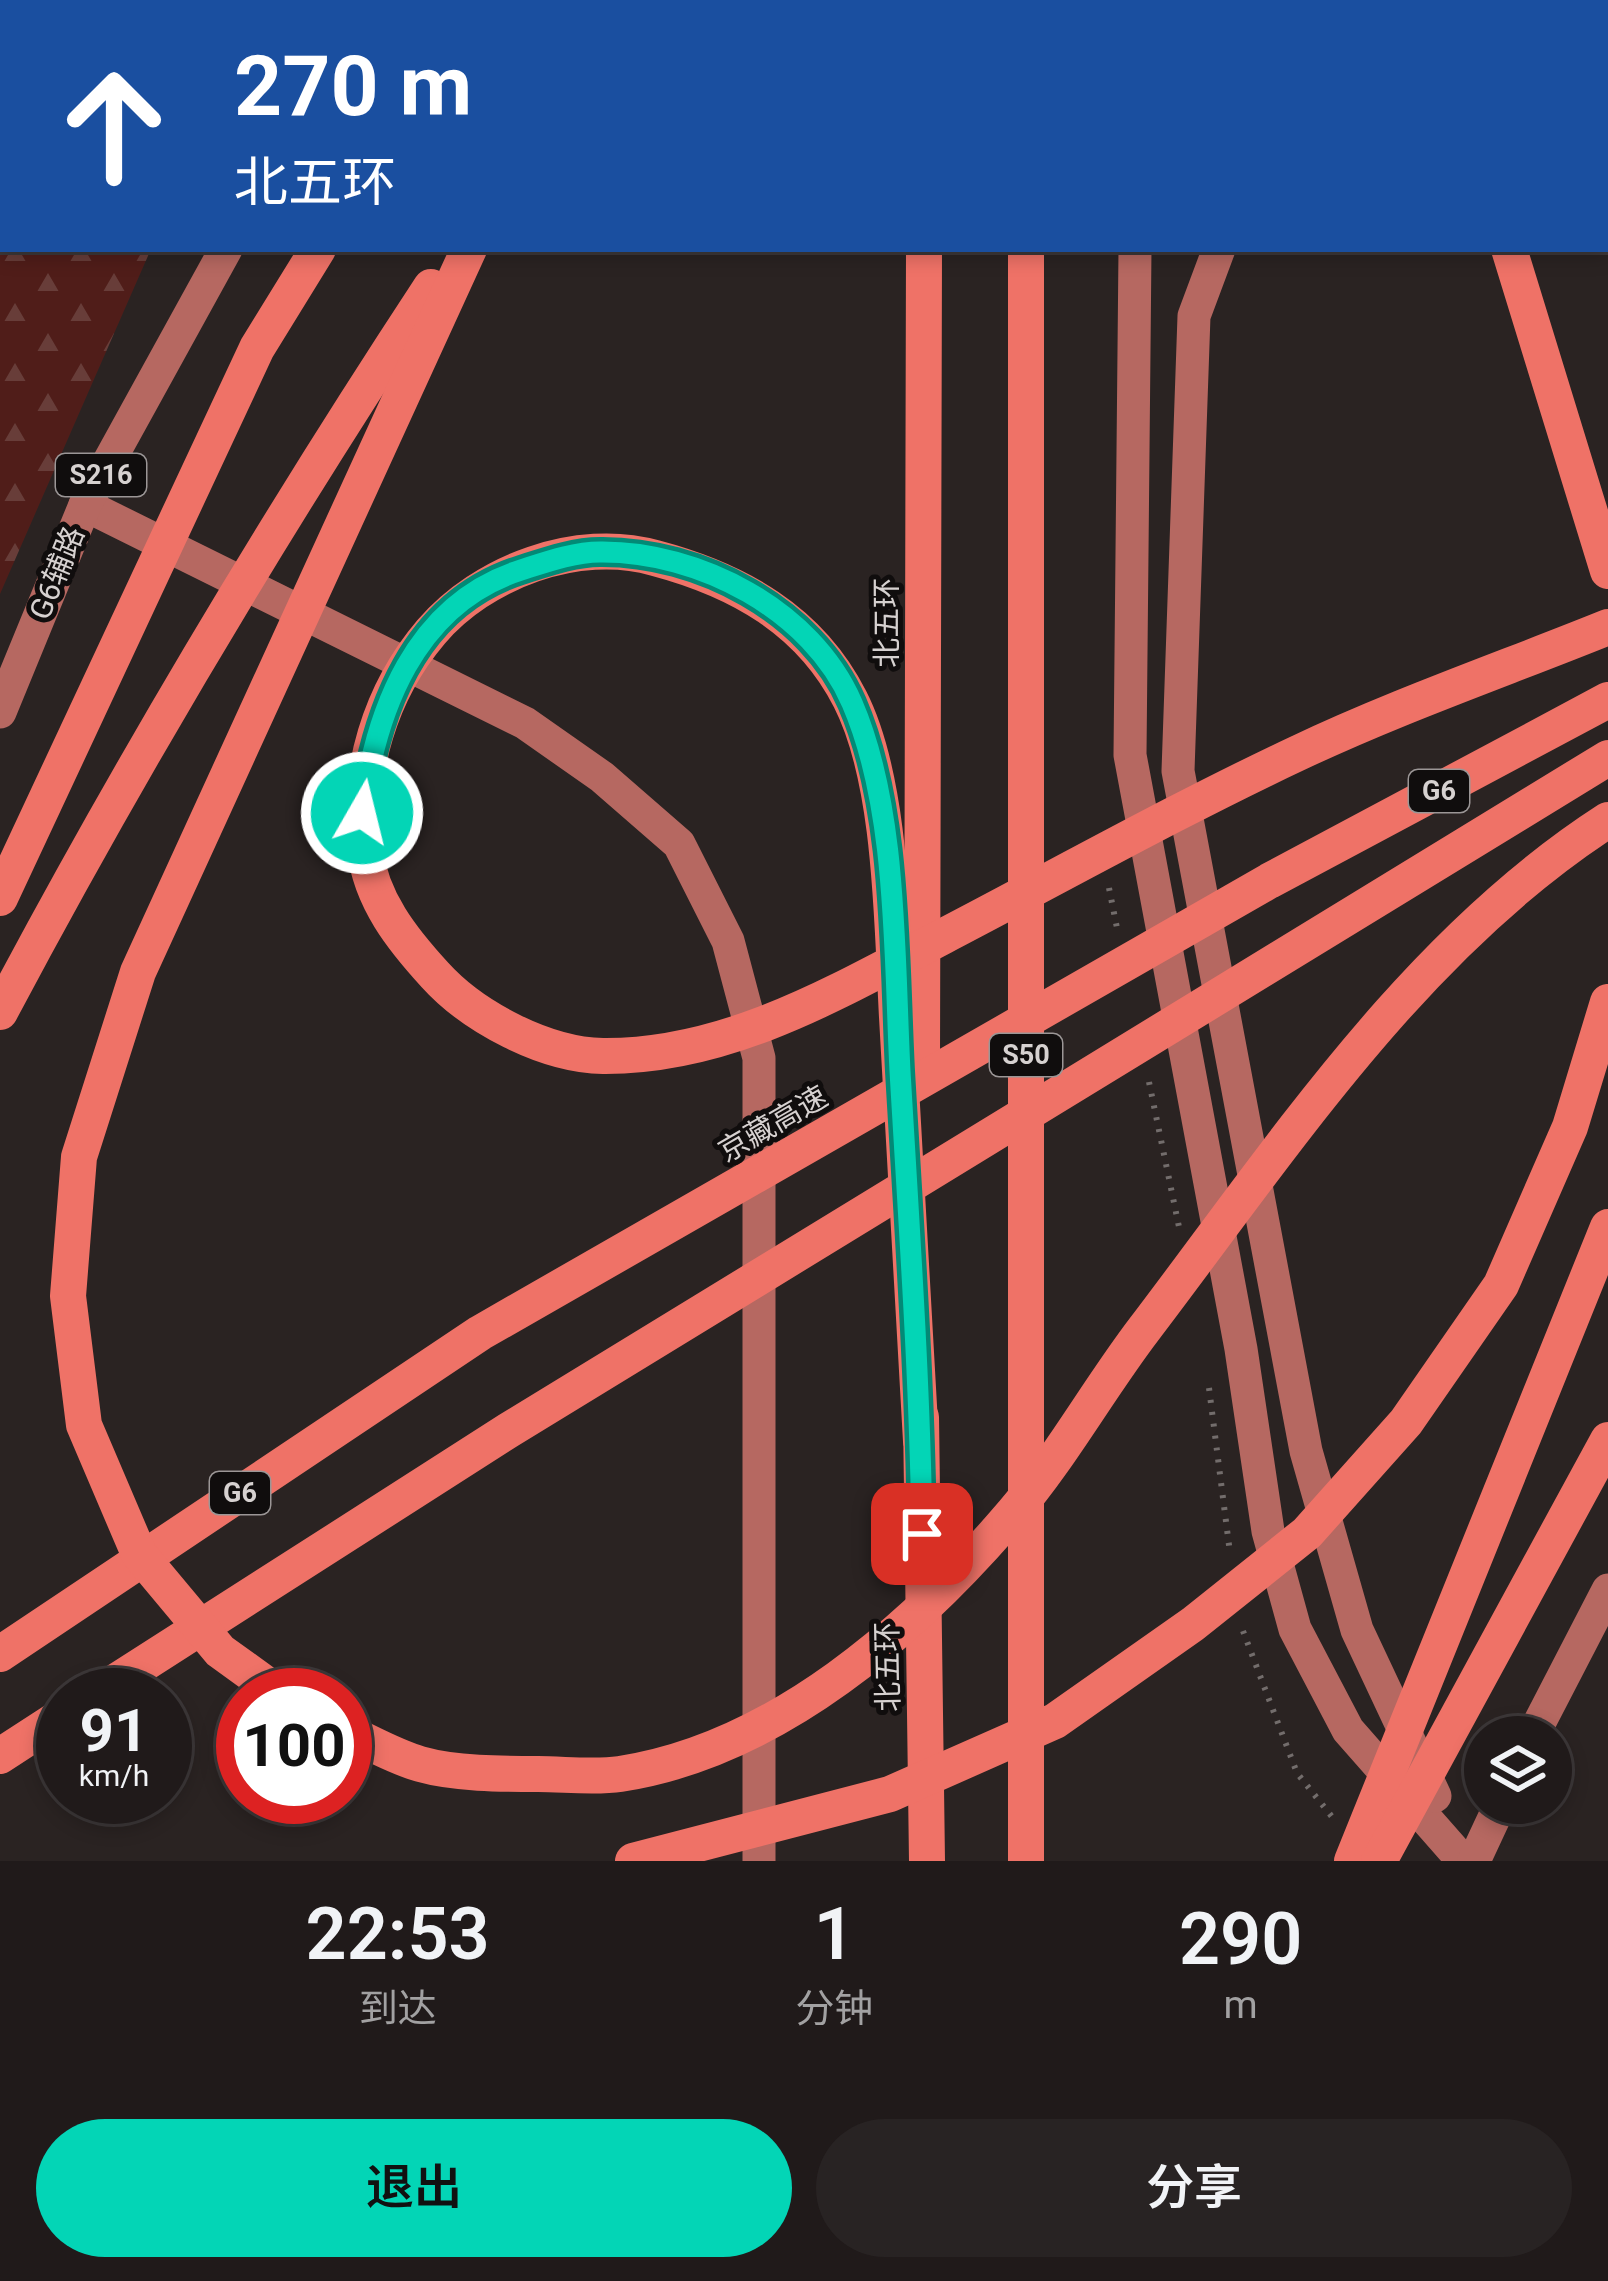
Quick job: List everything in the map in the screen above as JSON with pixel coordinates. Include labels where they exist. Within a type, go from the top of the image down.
[{"type":"highway","points":[[0,898],[256,348],[316,252]]},
{"type":"highway","points":[[0,1012],[110,805],[314,465],[454,252]]},
{"type":"highway","points":[[244,1668],[220,1651],[139,1554],[84,1425],[68,1296],[79,1157],[138,973],[468,252]]},
{"type":"highway","name":"北五环","points":[[924,252],[921,1441],[927,1861]]},
{"type":"highway","name":"S50","points":[[1026,252],[1026,1861]]},
{"type":"highway","points":[[1510,252],[1608,571]]},
{"type":"highway","points":[[921,1441],[890,892],[873,770],[851,701],[814,647],[770,604],[728,581],[647,555],[597,551],[493,579],[448,612],[414,652],[382,710],[362,813],[366,861],[385,914],[458,1001],[538,1041],[596,1056],[694,1047],[793,1014],[1299,752],[1608,627]]},
{"type":"highway","name":"京藏高速","points":[[0,1654],[480,1333],[1269,881],[1608,700]]},
{"type":"highway","name":"G6","points":[[137,1668],[508,1430],[1608,758]]},
{"type":"highway","points":[[372,1743],[420,1764],[516,1774],[619,1774],[716,1744],[818,1696],[923,1611],[1016,1510],[1114,1368],[1327,1088],[1433,968],[1546,860],[1608,820]]},
{"type":"highway","points":[[633,1861],[890,1794],[1055,1720],[1193,1624],[1306,1533],[1406,1422],[1501,1285],[1570,1127],[1608,1002]]},
{"type":"highway","points":[[1352,1861],[1608,1227]]},
{"type":"highway","points":[[1379,1861],[1608,1440]]},
{"type":"highway","points":[[0,1756],[36,1733]]},
{"type":"main road","name":"G6辅路","points":[[0,712],[85,505],[224,252]]},
{"type":"main road","points":[[1135,252],[1130,755],[1241,1349],[1268,1531],[1295,1629],[1348,1730],[1468,1861]]},
{"type":"main road","points":[[1218,252],[1194,316],[1178,771],[1306,1451],[1358,1630],[1468,1861]]},
{"type":"main road","points":[[85,505],[525,723],[602,777],[679,844],[728,941],[759,1058],[759,1861]]},
{"type":"main road","points":[[1543,1716],[1608,1590]]},
{"type":"main road","points":[[1468,1861],[1489,1824]]},
{"type":"green space","points":[[0,252],[150,252],[0,594]]},
{"type":"route","points":[[362,813],[368,763],[382,710],[414,652],[448,612],[493,579],[597,551],[647,555],[728,581],[770,604],[814,647],[851,701],[873,770],[890,892],[921,1441],[922,1534]]}]
